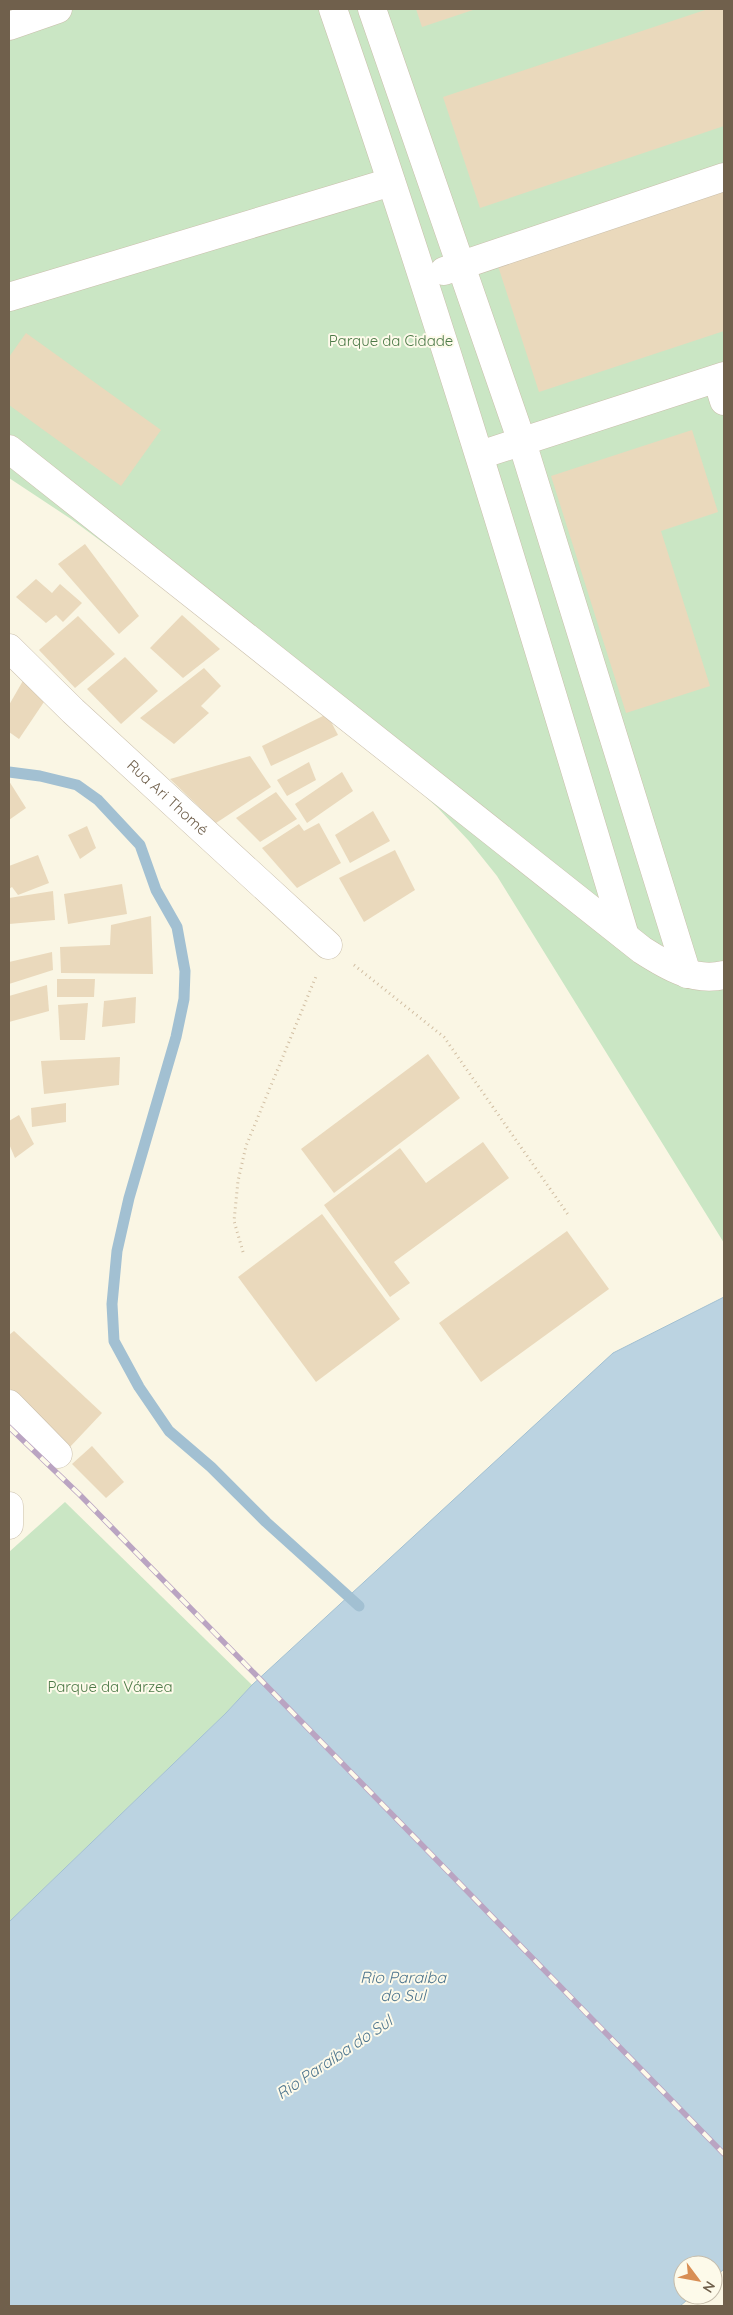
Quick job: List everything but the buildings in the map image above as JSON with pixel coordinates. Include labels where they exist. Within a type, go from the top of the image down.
[{"type":"street","points":[[9,26],[58,9]]},
{"type":"street","points":[[334,9],[480,455],[625,936]]},
{"type":"street","points":[[372,9],[522,442],[687,974]]},
{"type":"street","points":[[424,280],[460,265],[724,177]]},
{"type":"street","points":[[9,297],[391,182]]},
{"type":"street","points":[[480,455],[722,385]]},
{"type":"street","points":[[9,449],[625,936],[663,963],[687,974],[711,977],[724,974]]},
{"type":"street","name":"Rua Ari Thomé","points":[[9,648],[80,718],[328,945]]},
{"type":"street","points":[[9,1404],[58,1454]]},
{"type":"street","points":[[9,1506],[9,1525]]},
{"type":"path","points":[[243,1252],[234,1221],[238,1181],[246,1146],[328,945],[444,1037],[569,1216]]},
{"type":"green space","name":"Parque da Cidade","points":[[9,9],[724,9],[724,1243],[497,876],[469,841],[438,808],[318,701],[71,519],[9,478]]},
{"type":"green space","name":"Parque da Várzea","points":[[65,1502],[252,1685],[226,1713],[9,1922],[9,1552]]},
{"type":"water","name":"Rio Paraiba do Sul","points":[[724,1297],[724,2269],[723,2255],[673,2255],[673,2305],[681,2305],[680,2306],[9,2306],[9,1922],[226,1713],[252,1685],[613,1353]]},
{"type":"waterway","points":[[9,772],[40,776],[77,785],[98,800],[140,845],[156,890],[177,927],[185,971],[184,999],[176,1037],[129,1198],[117,1251],[112,1304],[114,1341],[139,1387],[169,1431],[211,1467],[266,1522],[359,1606]]},
{"type":"railway","points":[[9,1427],[80,1495],[724,2154]]},
{"type":"water label","name":"Rio Paraíba do Sul","points":[[334,2057]]}]
